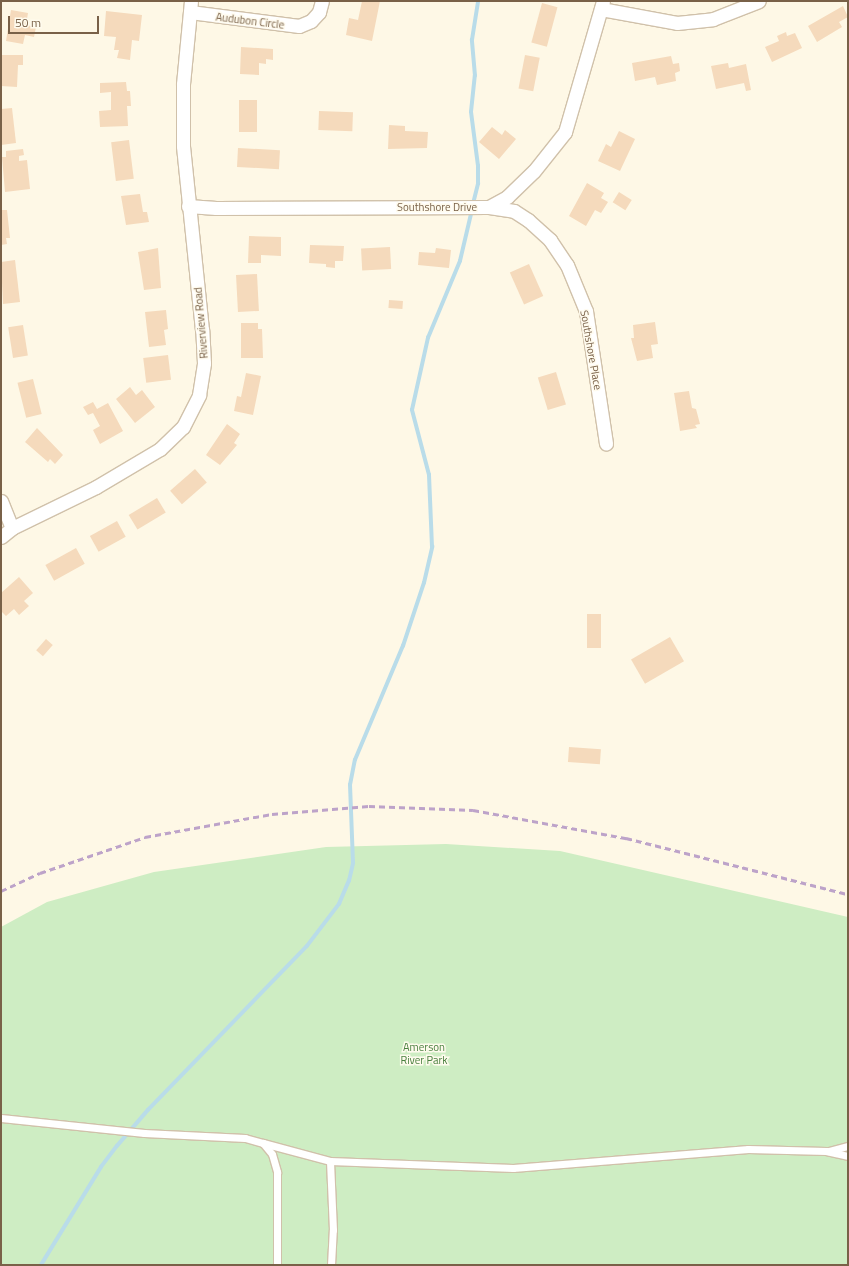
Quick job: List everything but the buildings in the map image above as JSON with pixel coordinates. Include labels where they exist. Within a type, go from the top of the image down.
[{"type":"street","name":"Audubon Circle","points":[[191,6],[299,26],[311,22],[319,12],[322,1]]},
{"type":"street","points":[[602,5],[677,22],[714,19],[759,1]]},
{"type":"street","name":"Southshore Drive","points":[[188,206],[216,208],[489,207],[507,197],[534,171],[565,132],[602,5]]},
{"type":"street","name":"Riverview Road","points":[[1,537],[12,528],[96,487],[160,449],[183,427],[192,413],[204,378],[204,363],[183,146],[183,84],[191,6]]},
{"type":"street","name":"Southshore Place","points":[[489,207],[514,210],[528,220],[550,240],[567,265],[586,311],[606,444]]},
{"type":"street","points":[[1,501],[12,528]]},
{"type":"lane","points":[[1,1118],[144,1133],[245,1138],[330,1160],[513,1168],[748,1149],[826,1151],[848,1156]]},
{"type":"lane","points":[[263,1143],[272,1154],[277,1172],[276,1265]]},
{"type":"lane","points":[[826,1151],[848,1146]]},
{"type":"lane","points":[[330,1160],[333,1230],[331,1265]]},
{"type":"green space","name":"Amerson River Park","points":[[446,844],[560,851],[848,917],[848,1265],[1,1265],[1,927],[47,902],[154,872],[326,847]]},
{"type":"waterway","points":[[473,204],[478,184],[478,166],[471,112],[475,76],[472,40],[478,1]]},
{"type":"waterway","points":[[41,1265],[101,1167],[117,1146],[148,1110],[307,946],[339,904],[349,881],[353,863],[350,785],[355,760],[403,646],[424,583],[432,547],[429,475],[412,410],[428,338],[460,261],[472,210]]},
{"type":"railway","points":[[1,891],[40,873],[145,837],[272,814],[369,806],[473,810],[626,838],[848,894]]}]
